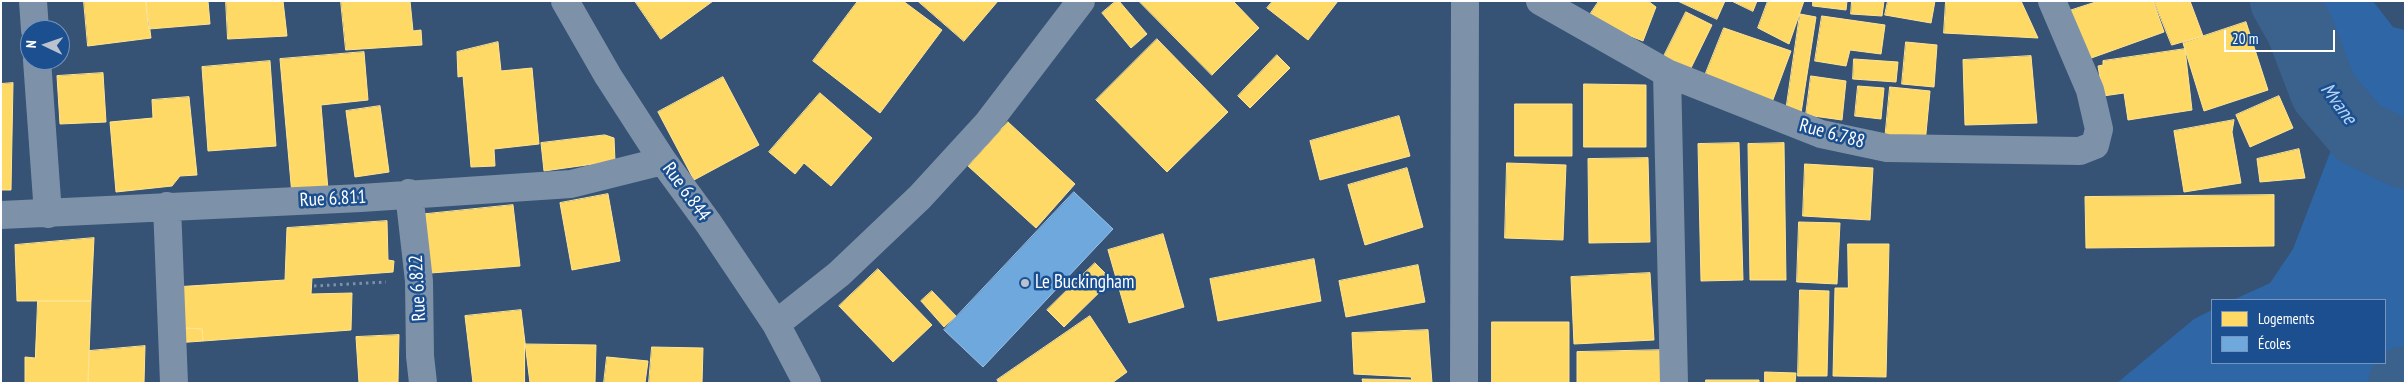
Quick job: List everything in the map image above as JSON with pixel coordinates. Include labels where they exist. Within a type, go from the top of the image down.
[{"type":"street","points":[[33,1],[34,20]]},
{"type":"street","name":"Rue 6.844","points":[[565,1],[608,76],[663,161],[709,224],[776,324],[807,383]]},
{"type":"street","points":[[776,324],[839,274],[920,197],[987,124],[1081,1]]},
{"type":"street","points":[[1464,1],[1464,383]]},
{"type":"street","name":"Rue 6.788","points":[[1540,1],[1578,11],[1667,73],[1821,134],[1887,148],[1951,151],[2080,151],[2095,145],[2099,129],[2090,90],[2052,1]]},
{"type":"street","points":[[38,70],[48,214]]},
{"type":"street","points":[[1667,73],[1674,383]]},
{"type":"street","name":"Rue 6.811","points":[[1,215],[361,198],[409,193],[571,184],[663,161]]},
{"type":"street","name":"Rue 6.822","points":[[409,193],[419,281],[420,356],[423,383]]},
{"type":"street","points":[[167,206],[174,383]]},
{"type":"path","points":[[314,286],[419,281]]},
{"type":"shaded area","points":[[2262,1],[2373,1],[2393,27],[2405,30],[2405,383],[2117,383],[2194,319],[2211,310],[2211,364],[2386,364],[2386,299],[2235,299],[2270,283],[2293,249],[2333,145],[2316,125],[2297,95],[2271,12]]},
{"type":"building: Logements","points":[[84,1],[146,1],[151,38],[88,46]]},
{"type":"building: Logements","points":[[146,1],[208,1],[210,24],[149,29]]},
{"type":"building: Logements","points":[[226,1],[283,1],[287,36],[228,39]]},
{"type":"building: Logements","points":[[341,1],[410,1],[413,31],[421,30],[422,45],[346,50]]},
{"type":"building: Logements","points":[[635,1],[713,1],[661,39]]},
{"type":"building: Logements","points":[[858,1],[903,1],[942,30],[880,113],[813,61]]},
{"type":"building: Logements","points":[[918,1],[998,1],[964,41]]},
{"type":"building: Logements","points":[[1116,1],[1119,1],[1147,34],[1131,48],[1102,13]]},
{"type":"building: Logements","points":[[1139,1],[1233,1],[1259,28],[1212,75]]},
{"type":"building: Logements","points":[[1273,1],[1338,1],[1308,40],[1267,8]]},
{"type":"building: Logements","points":[[1599,1],[1648,1],[1656,7],[1643,41],[1587,19]]},
{"type":"building: Logements","points":[[1678,1],[1725,1],[1717,19]]},
{"type":"building: Logements","points":[[1732,1],[1757,1],[1753,11]]},
{"type":"building: Logements","points":[[1768,1],[1804,1],[1789,44],[1758,28]]},
{"type":"building: Logements","points":[[1813,1],[1847,1],[1846,10],[1813,6]]},
{"type":"building: Logements","points":[[1852,1],[1884,1],[1882,16],[1851,14]]},
{"type":"building: Logements","points":[[1888,1],[1935,1],[1931,23],[1885,15]]},
{"type":"building: Logements","points":[[1946,1],[2021,1],[2038,38],[1944,33]]},
{"type":"building: Logements","points":[[2099,1],[2153,1],[2164,32],[2083,61],[2066,12]]},
{"type":"building: Logements","points":[[2154,1],[2190,1],[2203,36],[2172,45]]},
{"type":"building: Logements","points":[[1686,12],[1712,25],[1690,70],[1664,56]]},
{"type":"building: Logements","points":[[1800,14],[1816,17],[1801,113],[1786,111]]},
{"type":"building: Logements","points":[[1822,16],[1885,25],[1881,54],[1850,50],[1846,66],[1815,61]]},
{"type":"building: Logements","points":[[2246,22],[2268,90],[2204,111],[2183,43]]},
{"type":"building: Logements","points":[[1724,28],[1791,51],[1771,105],[1704,78]]},
{"type":"building: Logements","points":[[1157,39],[1228,112],[1167,172],[1096,100]]},
{"type":"building: Logements","points":[[498,42],[501,71],[532,68],[539,144],[494,149],[495,166],[471,167],[463,76],[458,77],[457,52]]},
{"type":"building: Logements","points":[[1906,42],[1937,45],[1934,87],[1902,84]]},
{"type":"building: Logements","points":[[2185,49],[2192,110],[2128,120],[2124,93],[2103,96],[2098,66],[2103,65],[2103,61]]},
{"type":"building: Logements","points":[[364,52],[368,100],[321,105],[328,190],[292,195],[280,59]]},
{"type":"building: Logements","points":[[1277,55],[1290,68],[1250,108],[1238,96]]},
{"type":"building: Logements","points":[[2031,56],[2037,123],[1965,125],[1963,60]]},
{"type":"building: Logements","points":[[1854,59],[1898,62],[1896,82],[1853,79]]},
{"type":"building: Logements","points":[[270,61],[276,146],[208,151],[202,67]]},
{"type":"building: Logements","points":[[103,73],[106,122],[60,124],[57,76]]},
{"type":"building: Logements","points":[[1811,76],[1846,81],[1842,120],[1806,115]]},
{"type":"building: Logements","points":[[723,77],[759,145],[694,180],[658,112]]},
{"type":"building: Logements","points":[[13,83],[11,190],[1,190],[1,84]]},
{"type":"building: Logements","points":[[1584,84],[1646,85],[1646,147],[1584,147]]},
{"type":"building: Logements","points":[[1858,86],[1884,88],[1881,119],[1855,116]]},
{"type":"building: Logements","points":[[1890,87],[1930,91],[1925,144],[1885,140]]},
{"type":"building: Logements","points":[[820,93],[872,138],[831,186],[804,163],[795,174],[769,152]]},
{"type":"building: Logements","points":[[2279,96],[2293,128],[2250,147],[2236,115]]},
{"type":"building: Logements","points":[[189,97],[197,175],[180,176],[172,186],[116,192],[110,122],[153,118],[152,100]]},
{"type":"building: Logements","points":[[1515,104],[1572,104],[1572,156],[1515,156]]},
{"type":"building: Logements","points":[[380,106],[389,172],[355,177],[346,111]]},
{"type":"building: Logements","points":[[1399,116],[1410,156],[1320,180],[1310,141]]},
{"type":"building: Logements","points":[[2234,120],[2232,132],[2241,183],[2184,192],[2174,131]]},
{"type":"building: Logements","points":[[1008,122],[1075,184],[1036,228],[968,166]]},
{"type":"building: Logements","points":[[605,135],[614,138],[615,161],[544,171],[541,143]]},
{"type":"building: Logements","points":[[1739,143],[1743,280],[1701,281],[1698,144]]},
{"type":"building: Logements","points":[[1784,143],[1786,280],[1750,280],[1748,144]]},
{"type":"building: Logements","points":[[2299,149],[2305,178],[2260,182],[2257,159]]},
{"type":"building: Logements","points":[[1648,158],[1650,242],[1589,243],[1588,159]]},
{"type":"building: Logements","points":[[1507,163],[1566,165],[1563,240],[1505,238]]},
{"type":"building: Logements","points":[[1805,164],[1873,168],[1870,220],[1803,216]]},
{"type":"building: Logements","points":[[1407,168],[1423,227],[1365,245],[1348,185]]},
{"type":"building: Logements","points":[[608,194],[620,261],[572,270],[560,203]]},
{"type":"building: Logements","points":[[2274,195],[2274,246],[2086,248],[2085,197]]},
{"type":"building: Logements","points":[[513,205],[520,266],[431,273],[417,215]]},
{"type":"building: Logements","points":[[387,221],[388,260],[394,261],[393,272],[312,278],[311,294],[352,293],[351,330],[203,341],[202,329],[184,328],[174,287],[285,280],[287,228]]},
{"type":"building: Logements","points":[[1799,222],[1840,223],[1837,284],[1797,282]]},
{"type":"building: Logements","points":[[1163,234],[1184,307],[1129,323],[1108,250]]},
{"type":"building: Logements","points":[[94,238],[91,301],[17,301],[15,245]]},
{"type":"building: Logements","points":[[1848,244],[1889,244],[1886,377],[1833,376],[1835,288],[1848,288]]},
{"type":"building: Logements","points":[[1314,259],[1321,301],[1218,321],[1210,279]]},
{"type":"building: Logements","points":[[1095,263],[1112,280],[1064,327],[1047,310]]},
{"type":"building: Logements","points":[[1418,265],[1425,302],[1346,317],[1339,281]]},
{"type":"building: Logements","points":[[878,269],[932,325],[893,362],[839,306]]},
{"type":"building: Logements","points":[[1650,273],[1654,340],[1574,344],[1571,277]]},
{"type":"building: Logements","points":[[1800,290],[1829,291],[1827,376],[1798,376]]},
{"type":"building: Logements","points":[[932,291],[956,316],[944,327],[921,301]]},
{"type":"building: Logements","points":[[38,301],[91,301],[88,383],[25,383],[25,357],[35,358]]},
{"type":"building: Logements","points":[[521,310],[530,383],[473,383],[465,316]]},
{"type":"building: Logements","points":[[1090,316],[1127,372],[1112,383],[999,383],[997,380]]},
{"type":"building: Logements","points":[[1492,322],[1569,322],[1569,383],[1492,383]]},
{"type":"building: Logements","points":[[184,328],[202,329],[203,341],[175,343]]},
{"type":"building: Logements","points":[[1428,330],[1432,383],[1363,383],[1362,379],[1412,380],[1411,377],[1354,374],[1352,333]]},
{"type":"building: Logements","points":[[399,335],[398,382],[359,383],[356,337]]},
{"type":"building: Logements","points":[[525,344],[596,345],[595,383],[525,383]]},
{"type":"building: Logements","points":[[145,346],[144,383],[88,383],[89,351]]},
{"type":"building: Logements","points":[[652,347],[703,348],[702,383],[649,383]]},
{"type":"building: Logements","points":[[1667,350],[1667,383],[1577,383],[1577,352]]},
{"type":"building: Logements","points":[[607,357],[648,361],[645,383],[604,383]]},
{"type":"building: Logements","points":[[1765,372],[1796,373],[1795,383],[1765,383]]},
{"type":"building: Logements","points":[[1706,380],[1759,380],[1759,383],[1706,383]]},
{"type":"building: Écoles","points":[[1074,192],[1113,229],[983,367],[944,330]]},
{"type":"waterway","name":"Mvane","points":[[2284,1],[2300,29],[2324,92],[2359,133],[2405,155]]},
{"type":"waterway","name":"Mvane","points":[[2402,383],[2405,380]]},
{"type":"place","name":"Le Buckingham","points":[[1025,283]]}]
